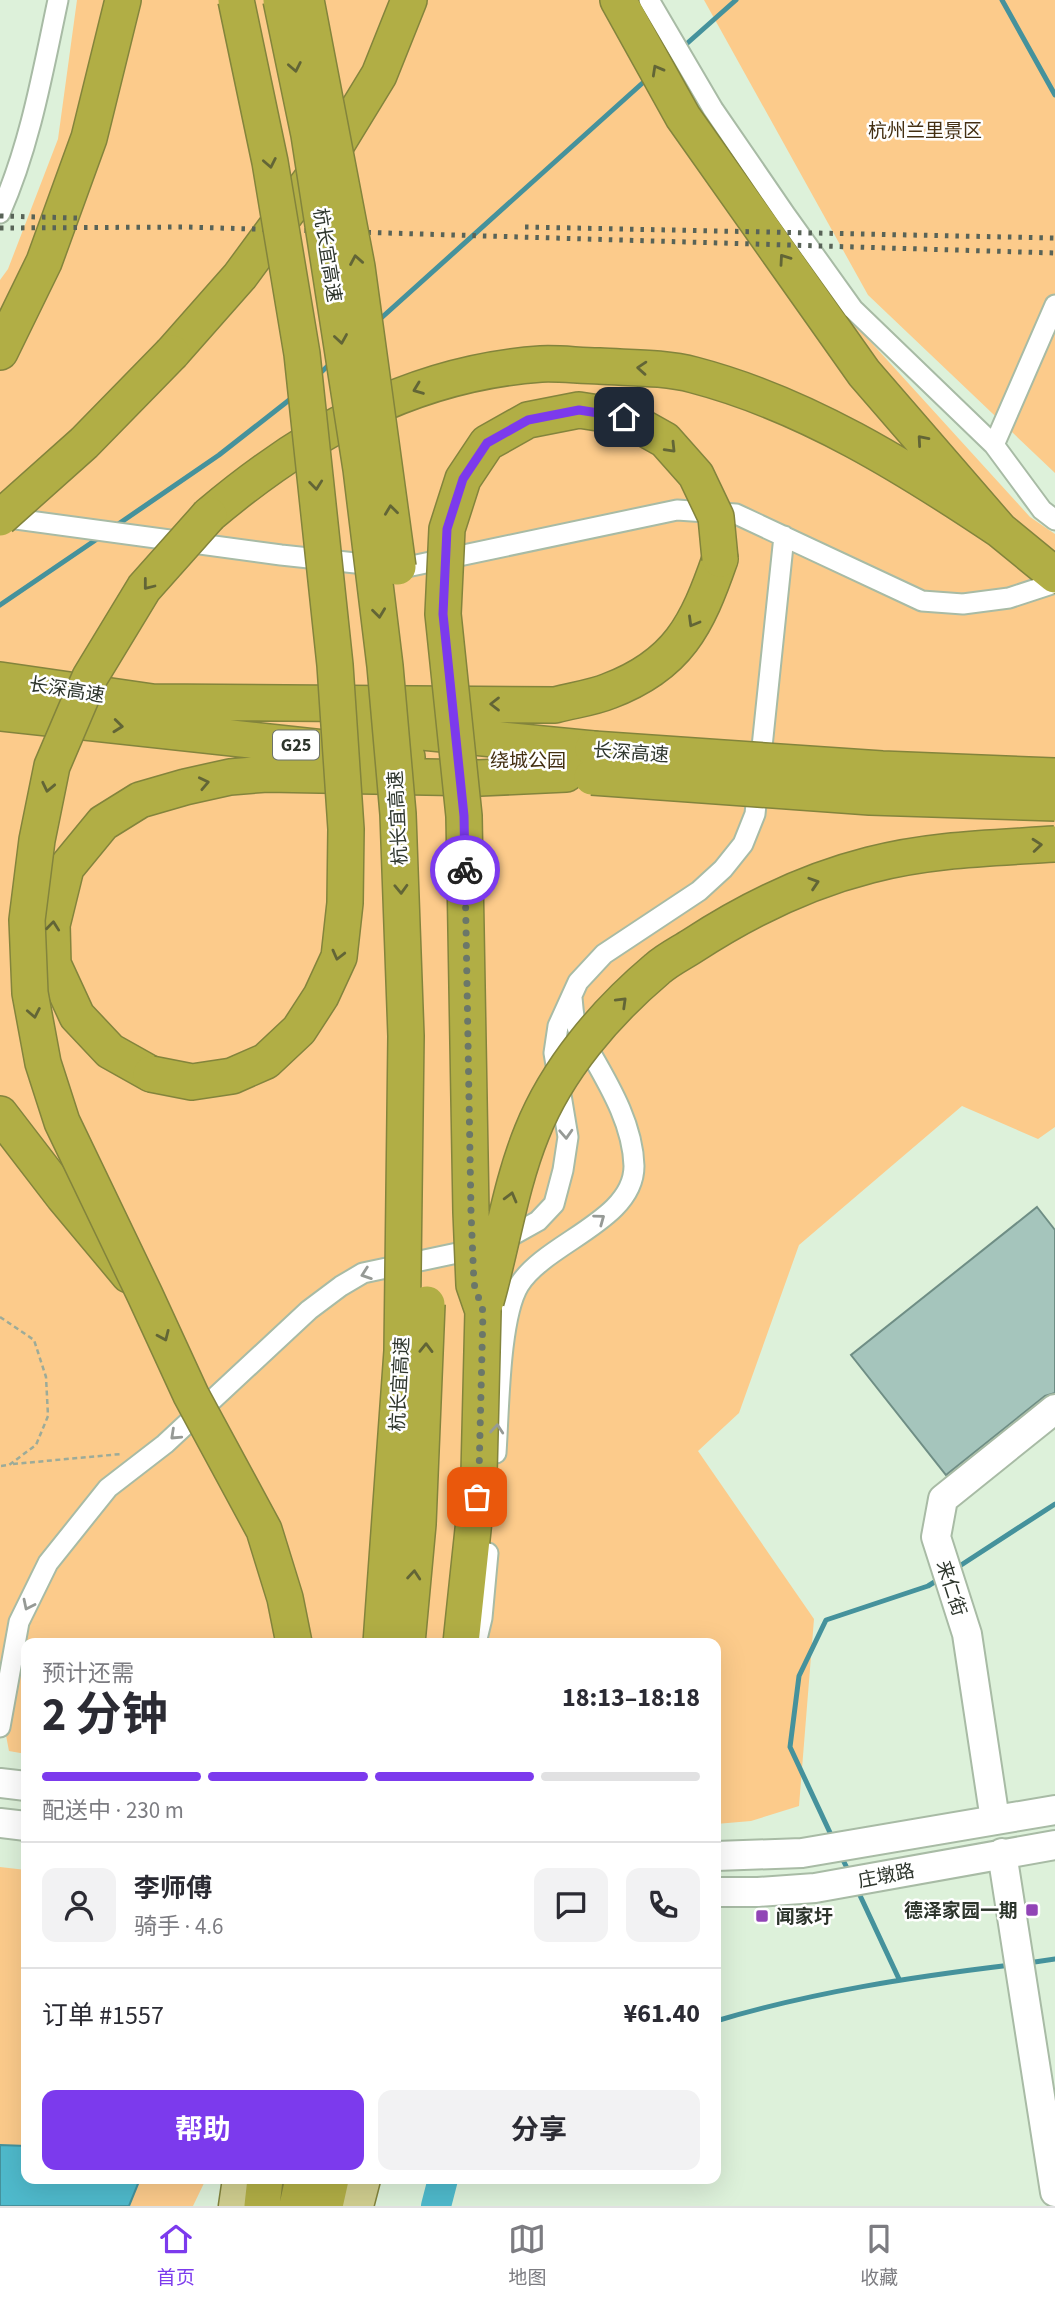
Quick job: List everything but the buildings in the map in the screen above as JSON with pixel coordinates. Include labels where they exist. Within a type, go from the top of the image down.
[{"type":"highway","points":[[0,352],[44,262],[89,138],[122,0]]},
{"type":"highway","points":[[236,0],[270,162],[302,354],[335,665],[346,829],[345,903],[339,957],[321,996],[299,1030],[266,1060],[232,1076],[192,1082],[151,1074],[110,1051],[77,1016],[53,964],[51,925],[66,868],[103,823],[140,800],[230,777],[267,774],[480,778],[583,767]]},
{"type":"highway","name":"杭长宜高速","points":[[282,0],[309,135],[361,469],[385,666],[398,814],[406,1036],[402,1351],[381,1638]]},
{"type":"highway","name":"杭长宜高速","points":[[306,0],[359,280],[408,658],[422,809],[430,1044],[426,1356],[418,1524],[407,1638]]},
{"type":"highway","points":[[0,518],[85,443],[172,353],[240,276],[335,146],[379,75],[409,0]]},
{"type":"highway","points":[[618,0],[683,117],[864,373],[1000,530]]},
{"type":"highway","points":[[294,1638],[285,1598],[264,1530],[191,1395],[62,1122],[43,1063],[30,993],[27,920],[37,840],[52,766],[90,677],[144,588],[209,515],[253,478],[313,437],[369,409],[425,386],[490,371],[542,364],[645,368],[692,374],[793,411],[894,462],[1000,530],[1055,575]]},
{"type":"highway","points":[[149,702],[555,705],[608,692],[653,670],[680,645],[705,603],[720,559],[716,517],[696,475],[665,440],[624,417],[579,410],[528,420],[487,443],[463,479],[447,529],[443,614],[464,816],[471,1212],[474,1284],[483,1311]]},
{"type":"highway","name":"长深高速","points":[[0,702],[38,684],[583,767],[882,769],[1055,776]]},
{"type":"highway","name":"长深高速","points":[[0,702],[870,797],[1055,803]]},
{"type":"highway","points":[[462,1638],[479,1473],[483,1311],[512,1193],[532,1131],[560,1077],[598,1026],[658,968],[724,925],[795,890],[871,864],[946,852],[1055,844]]},
{"type":"highway","points":[[0,1114],[145,1295]]},
{"type":"highway","points":[[262,2206],[264,2184]]},
{"type":"highway","points":[[297,2206],[302,2184]]},
{"type":"highway","points":[[325,2206],[330,2184]]},
{"type":"highway","points":[[348,2206],[353,2184]]},
{"type":"main road","points":[[235,2206],[238,2184]]},
{"type":"main road","points":[[357,2206],[363,2184]]},
{"type":"street","points":[[0,213],[36,104],[58,0]]},
{"type":"street","points":[[649,0],[713,109],[853,309],[995,445],[1042,510],[1055,520]]},
{"type":"street","points":[[995,445],[1055,305]]},
{"type":"street","points":[[0,518],[402,568],[677,510],[737,514],[922,601],[963,604],[998,600],[1055,583]]},
{"type":"street","points":[[0,1727],[19,1622],[48,1563],[108,1488],[165,1444],[309,1310],[341,1286],[363,1273],[495,1245],[538,1221],[554,1204],[568,1137],[554,1053],[558,1026],[578,982],[604,954],[698,891],[723,869],[743,844],[755,814],[784,536]]},
{"type":"street","points":[[477,1638],[482,1618],[506,1328],[512,1303],[519,1285],[536,1265],[613,1210],[628,1191],[634,1168],[631,1137],[611,1088],[576,1026],[572,997]]},
{"type":"street","name":"来仁街","points":[[995,1820],[967,1634],[936,1537],[943,1499],[1055,1409]]},
{"type":"street","points":[[0,1783],[21,1785]]},
{"type":"street","name":"庄墩路","points":[[721,1856],[802,1853],[1055,1811]]},
{"type":"street","points":[[0,1823],[21,1825]]},
{"type":"street","name":"庄墩路","points":[[721,1892],[815,1888],[1055,1845]]},
{"type":"street","points":[[1002,1853],[1055,2192]]},
{"type":"path","points":[[0,1317],[34,1340],[46,1377],[47,1390],[48,1416],[36,1445],[9,1465]]},
{"type":"path","points":[[0,1466],[127,1453]]},
{"type":"green space","name":"绕城公园","points":[[77,0],[637,0],[698,103],[808,273],[1030,517],[1055,534],[1055,1127],[1038,1139],[962,1106],[799,1245],[739,1413],[698,1451],[814,1619],[799,1806],[751,1821],[721,1824],[721,1638],[21,1638],[21,1753],[9,1751],[0,1704],[0,280],[8,269],[58,139]]},
{"type":"green space","name":"杭州兰里景区","points":[[704,0],[1055,0],[1055,473],[868,295]]},
{"type":"green space","points":[[0,1867],[21,1869],[21,2184],[204,2184],[193,2206],[0,2206]]},
{"type":"water","points":[[0,2145],[21,2146],[21,2184],[138,2184],[129,2206],[0,2206]]},
{"type":"waterway","points":[[683,47],[736,0]]},
{"type":"waterway","points":[[1002,0],[1055,95]]},
{"type":"waterway","points":[[379,320],[647,79]]},
{"type":"waterway","points":[[316,377],[332,362]]},
{"type":"waterway","points":[[114,527],[219,455],[293,397]]},
{"type":"waterway","points":[[0,605],[100,537]]},
{"type":"waterway","points":[[955,1569],[1055,1504]]},
{"type":"waterway","points":[[833,1839],[790,1747],[799,1676],[826,1620],[928,1586],[941,1578]]},
{"type":"waterway","points":[[840,1854],[850,1874]]},
{"type":"waterway","points":[[857,1889],[899,1979]]},
{"type":"waterway","points":[[1028,1963],[1055,1959]]},
{"type":"waterway","points":[[721,2020],[862,1987],[1011,1965]]},
{"type":"waterway","points":[[436,2206],[442,2184]]},
{"type":"railway","points":[[0,216],[77,218]]},
{"type":"railway","points":[[0,228],[186,227],[1055,253]]},
{"type":"railway","points":[[525,227],[1055,238]]},
{"type":"way so far","points":[[465,870],[471,1212],[474,1284],[483,1311],[477,1497]]},
{"type":"place","name":"德泽家园一期","points":[[1032,1910]]},
{"type":"place","name":"闻家圩","points":[[762,1916]]},
{"type":"route","points":[[465,870],[464,816],[443,614],[447,529],[463,479],[487,443],[528,420],[579,410],[624,417]]}]
